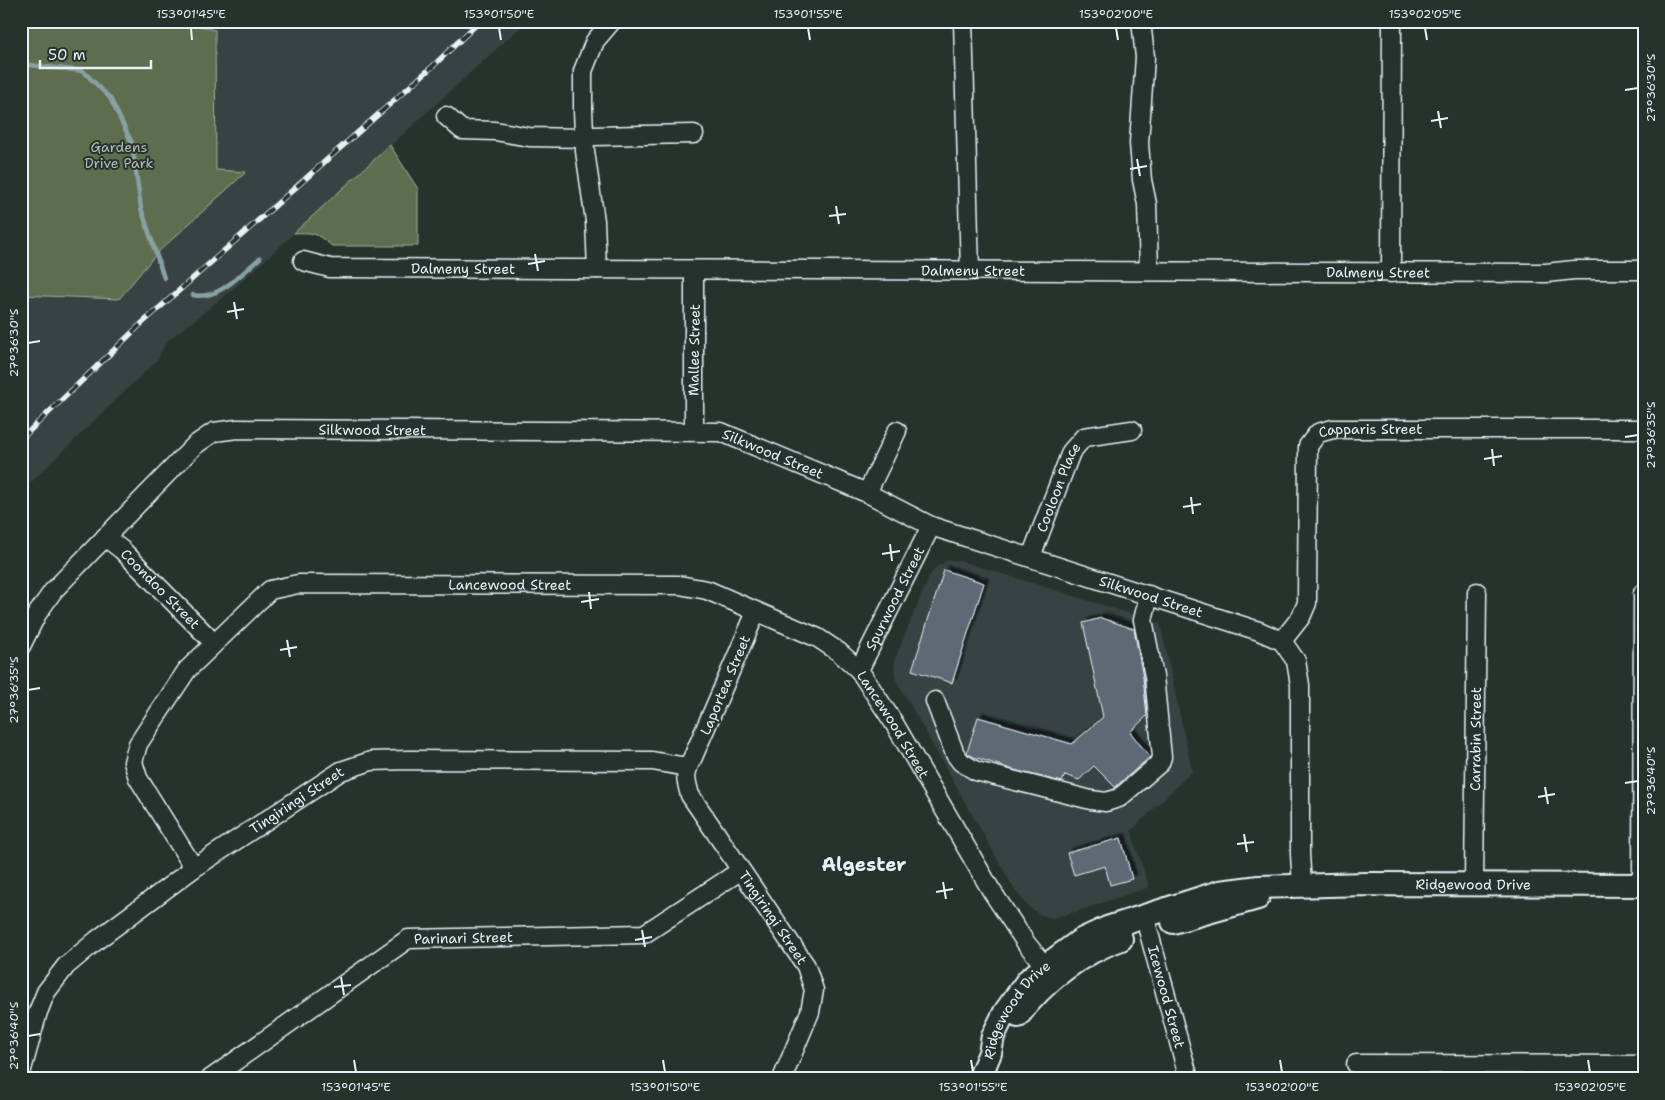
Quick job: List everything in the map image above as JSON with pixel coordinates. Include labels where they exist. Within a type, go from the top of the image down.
[{"type":"main road","name":"Ridgewood Drive","points":[[979,1079],[990,1053],[993,1036],[1005,1012],[1028,980],[1049,972],[1081,940],[1107,928],[1146,922],[1220,892],[1302,885],[1643,886]]},
{"type":"street","points":[[597,269],[595,220],[584,138],[584,71],[595,41],[612,21]]},
{"type":"street","points":[[963,21],[970,271]]},
{"type":"street","points":[[1142,21],[1145,57],[1139,143],[1142,180],[1147,204],[1149,272]]},
{"type":"street","points":[[1391,272],[1392,21]]},
{"type":"street","points":[[446,116],[462,130],[496,131],[529,137],[584,138],[593,136],[694,134]]},
{"type":"street","name":"Dalmeny Street","points":[[303,261],[330,268],[1546,273],[1574,270],[1644,270]]},
{"type":"street","name":"Mallee Street","points":[[694,270],[694,431]]},
{"type":"street","name":"Silkwood Street","points":[[21,646],[37,614],[53,591],[195,445],[214,432],[237,429],[722,432],[867,493],[931,526],[1259,631],[1282,641]]},
{"type":"street","name":"Capparis Street","points":[[1282,641],[1301,617],[1307,603],[1308,446],[1318,433],[1333,429],[1644,429]]},
{"type":"street","name":"Cooloon Place","points":[[1031,558],[1071,452],[1084,437],[1132,430]]},
{"type":"street","points":[[867,493],[897,431]]},
{"type":"street","name":"Spurwood Street","points":[[859,670],[931,526]]},
{"type":"street","name":"Coondoo Street","points":[[105,537],[122,550],[214,643]]},
{"type":"street","name":"Lancewood Street","points":[[194,868],[138,778],[133,762],[138,744],[187,670],[270,590],[298,584],[679,584],[707,590],[818,638],[839,652],[859,670],[894,723],[991,890],[1026,943],[1049,972]]},
{"type":"street","name":"Carrabin Street","points":[[1474,885],[1476,592]]},
{"type":"street","points":[[1643,886],[1644,593]]},
{"type":"street","points":[[936,701],[955,754],[961,762],[976,771],[1091,800],[1106,802],[1119,798],[1160,763],[1162,758],[1154,676],[1143,620],[1149,595]]},
{"type":"street","name":"Laportea Street","points":[[690,762],[756,612]]},
{"type":"street","points":[[1282,641],[1296,661],[1300,685],[1300,854],[1302,885]]},
{"type":"street","name":"Tingiringi Street","points":[[21,1073],[38,1012],[46,992],[66,966],[97,940],[194,868],[341,771],[371,760],[690,762],[685,777],[690,795],[806,966],[814,990],[810,1012],[782,1079]]},
{"type":"street","name":"Parinari Street","points":[[210,1079],[408,940],[644,934],[740,871]]},
{"type":"street","name":"Icewood Street","points":[[1146,922],[1189,1079]]},
{"type":"street","points":[[1356,1064],[1644,1065]]},
{"type":"shaded area","points":[[179,21],[527,21],[231,291],[166,342],[158,359],[21,492],[21,295],[119,299],[156,254],[245,172],[216,171],[215,30]]},
{"type":"shaded area","points":[[949,560],[961,561],[1160,623],[1192,771],[1131,831],[1149,887],[1052,918],[1031,909],[1016,892],[895,678],[894,661],[930,575],[937,566]]},
{"type":"green space","name":"Gardens Drive Park","points":[[21,21],[179,21],[215,30],[216,170],[246,172],[156,254],[119,299],[21,295]]},
{"type":"green space","points":[[390,145],[418,189],[418,246],[332,246],[314,234],[294,233]]},
{"type":"building","points":[[944,570],[984,583],[952,683],[912,670]]},
{"type":"building","points":[[1101,618],[1134,629],[1143,678],[1147,716],[1130,732],[1150,757],[1115,787],[1094,766],[1079,780],[1065,775],[1062,782],[1014,770],[968,754],[978,717],[1072,744],[1103,717],[1083,623]]},
{"type":"building","points":[[1121,838],[1132,879],[1110,885],[1105,866],[1074,875],[1067,853]]},
{"type":"waterway","points":[[21,64],[83,71],[110,98],[132,143],[141,208],[164,278]]},
{"type":"waterway","points":[[193,295],[202,296],[220,290],[260,258]]},
{"type":"railway","points":[[21,439],[140,325],[433,66],[480,21]]},
{"type":"district","name":"Algester","points":[[864,864]]}]
